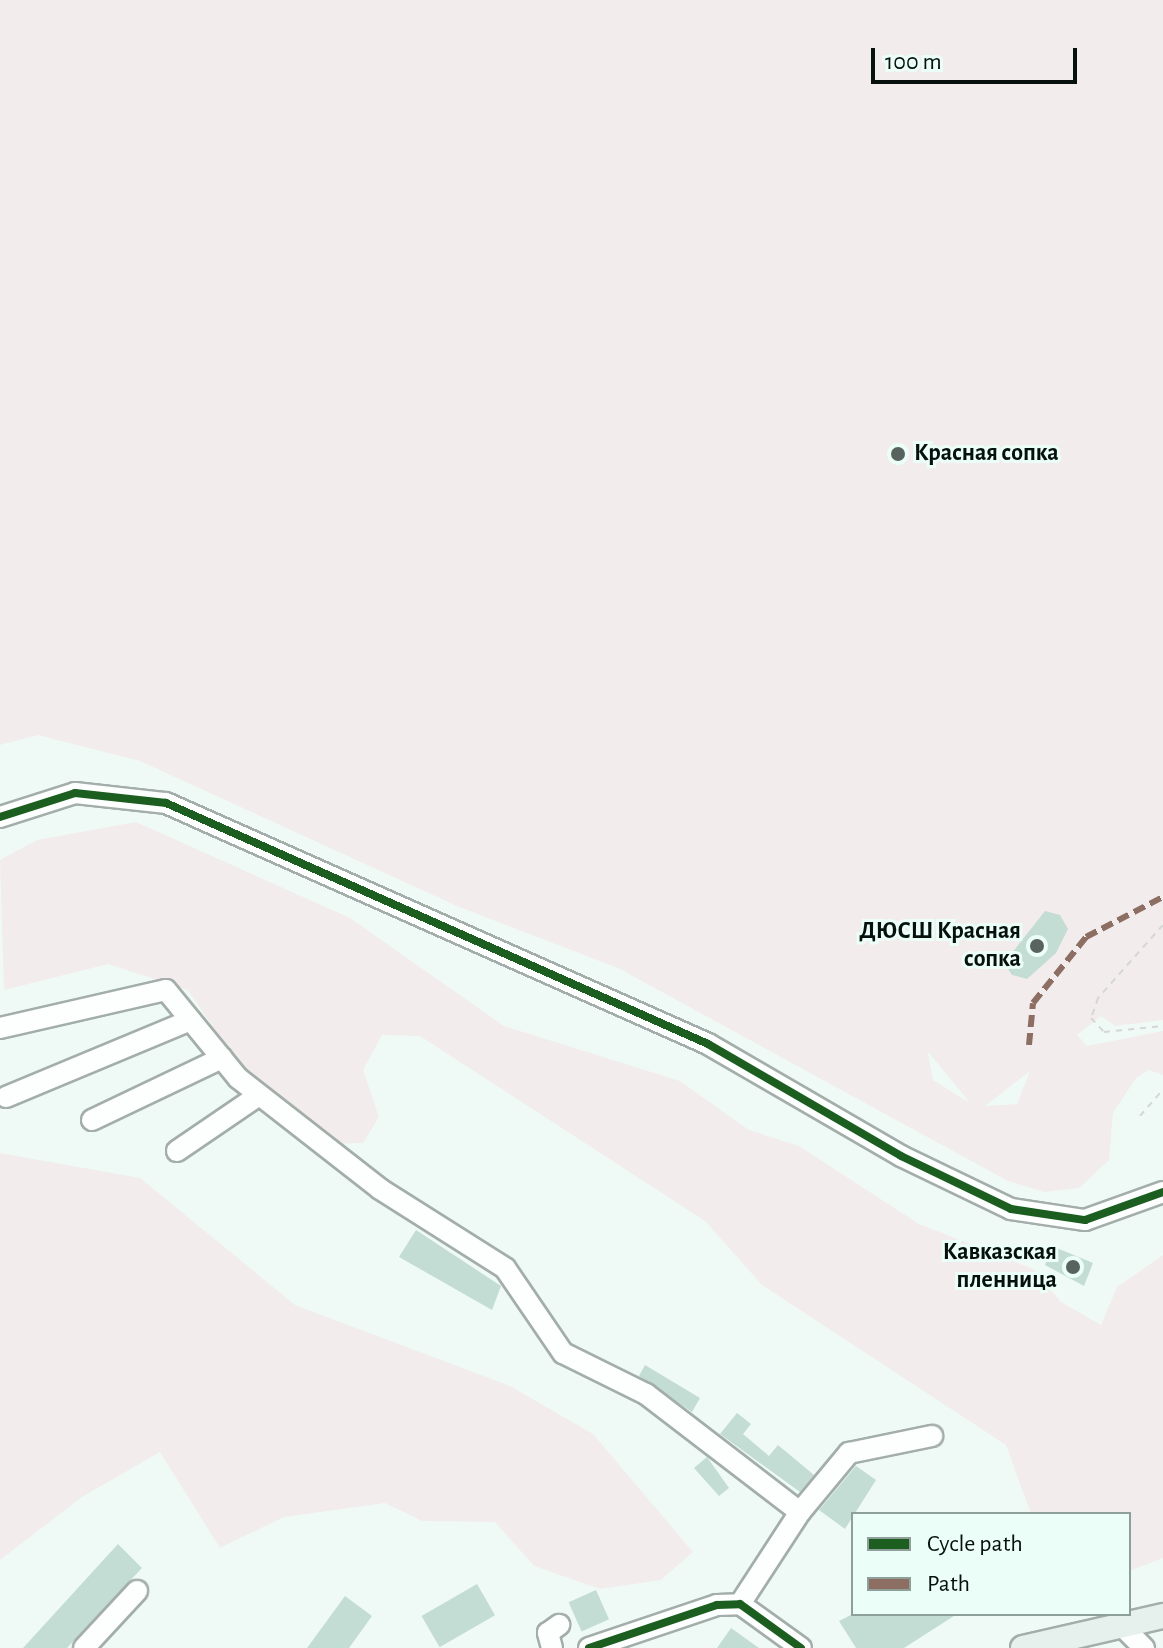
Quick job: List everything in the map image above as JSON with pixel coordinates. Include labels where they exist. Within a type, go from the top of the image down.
[{"type":"main road","points":[[1023,1648],[1077,1643],[1163,1616]]},
{"type":"street","points":[[0,817],[75,793],[166,803],[708,1044],[901,1156],[1011,1209],[1085,1220],[1163,1192]]},
{"type":"street","points":[[0,1028],[166,990],[222,1058],[259,1095],[380,1189],[505,1268],[563,1353],[646,1394],[800,1512]]},
{"type":"street","points":[[6,1097],[191,1020]]},
{"type":"street","points":[[92,1120],[222,1058]]},
{"type":"street","points":[[177,1151],[259,1095]]},
{"type":"street","points":[[589,1648],[740,1604],[800,1512],[849,1453],[932,1436]]},
{"type":"street","points":[[84,1648],[137,1591]]},
{"type":"street","points":[[740,1604],[801,1648]]},
{"type":"street","points":[[552,1648],[548,1633],[559,1625]]},
{"type":"street","points":[[1123,1627],[1144,1648]]},
{"type":"path","points":[[1163,925],[1098,998],[1091,1018],[1104,1032],[1163,1026]]},
{"type":"path","points":[[1140,1116],[1163,1090]]},
{"type":"shaded area","points":[[0,0],[1163,0],[1163,1020],[1115,1026],[1101,1016],[1077,1035],[1087,1046],[1163,1031],[1163,1075],[1149,1070],[1136,1078],[1113,1113],[1109,1160],[1079,1188],[1044,1192],[1008,1181],[618,968],[457,906],[140,761],[38,735],[0,745]],"holes":[[[929,1053],[970,1103],[933,1080]],[[1030,1071],[1017,1104],[985,1106]]]},
{"type":"shaded area","points":[[136,822],[350,918],[504,1026],[680,1081],[749,1130],[799,1146],[919,1224],[1033,1269],[1061,1302],[1101,1325],[1117,1287],[1163,1255],[1163,1558],[1131,1570],[1131,1512],[1030,1512],[1006,1445],[762,1285],[705,1221],[420,1036],[382,1035],[363,1070],[379,1117],[363,1143],[328,1144],[244,1073],[188,990],[108,964],[4,990],[0,860],[37,840]]},
{"type":"shaded area","points":[[0,1153],[140,1178],[295,1305],[510,1386],[593,1434],[693,1552],[661,1580],[600,1589],[534,1566],[495,1522],[422,1521],[385,1503],[284,1517],[220,1548],[160,1452],[82,1497],[0,1560]]},
{"type":"building","name":"ДЮСШ Красная сопка","points":[[1045,911],[1060,915],[1068,929],[1056,953],[1027,979],[1012,975],[1004,963]]},
{"type":"building","points":[[416,1230],[501,1286],[492,1310],[399,1257]]},
{"type":"building","name":"Кавказская пленница","points":[[1052,1246],[1093,1263],[1084,1286],[1045,1265]]},
{"type":"building","points":[[645,1365],[700,1398],[692,1412],[639,1376]]},
{"type":"building","points":[[737,1413],[751,1424],[743,1434],[769,1456],[778,1445],[814,1475],[800,1492],[720,1434]]},
{"type":"building","points":[[707,1457],[729,1488],[719,1496],[694,1468]]},
{"type":"building","points":[[856,1466],[876,1480],[856,1512],[851,1512],[851,1520],[845,1529],[819,1510]]},
{"type":"building","points":[[118,1544],[142,1568],[67,1648],[23,1648]]},
{"type":"building","points":[[477,1584],[495,1615],[440,1647],[422,1616]]},
{"type":"building","points":[[596,1590],[609,1619],[582,1631],[569,1602]]},
{"type":"building","points":[[345,1596],[372,1616],[349,1648],[307,1648]]},
{"type":"building","points":[[851,1615],[954,1616],[904,1648],[856,1648],[839,1621]]},
{"type":"building","points":[[731,1628],[759,1648],[717,1648]]},
{"type":"marked path","points":[[1029,1045],[1033,1003],[1086,937],[1163,897]]},
{"type":"cycle path","points":[[0,817],[75,793],[166,803],[708,1044],[901,1156],[1011,1209],[1085,1220],[1163,1192]]},
{"type":"cycle path","points":[[589,1648],[717,1605],[740,1604],[801,1648]]},
{"type":"place","name":"Красная сопка","points":[[898,454]]},
{"type":"place","name":"ДЮСШ Красная сопка","points":[[1037,946]]},
{"type":"place","name":"Кавказская пленница","points":[[1073,1267]]}]
